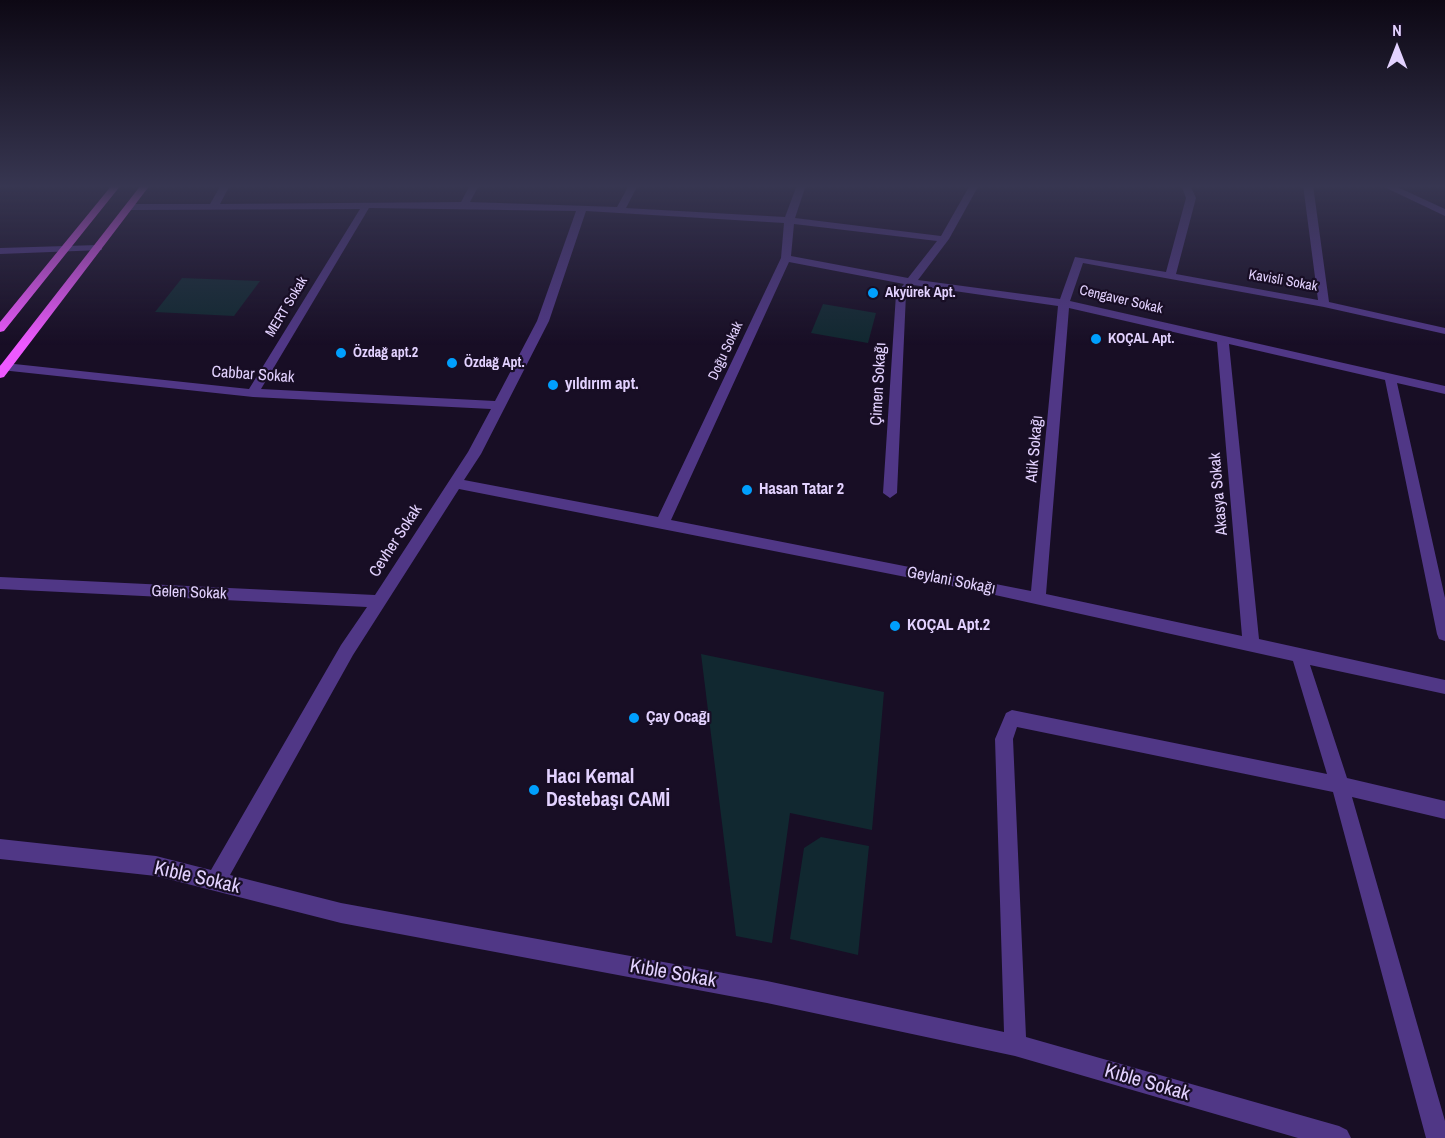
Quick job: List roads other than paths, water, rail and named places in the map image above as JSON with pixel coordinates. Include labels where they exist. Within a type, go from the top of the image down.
[{"type":"main road","points":[[0,329],[75,238]]},
{"type":"main road","points":[[3,371],[106,238]]},
{"type":"street","name":"MERT Sokak","points":[[253,393],[347,238]]},
{"type":"street","name":"Cevher Sokak","points":[[216,881],[347,650],[474,454],[543,321],[572,238]]},
{"type":"street","name":"Doğu Sokak","points":[[662,524],[786,258],[788,238]]},
{"type":"street","points":[[937,238],[944,239]]},
{"type":"street","points":[[1170,276],[1180,238]]},
{"type":"street","points":[[1315,238],[1324,304]]},
{"type":"street","name":"Çimen Sokağı","points":[[890,493],[901,294],[944,239]]},
{"type":"street","points":[[0,251],[98,248]]},
{"type":"street","name":"Cengaver Sokak","points":[[786,258],[912,282],[1064,303],[1445,390]]},
{"type":"street","name":"Kavisli Sokak","points":[[1079,259],[1324,304],[1445,331]]},
{"type":"street","name":"Atik Sokağı","points":[[1038,599],[1064,303],[1079,259]]},
{"type":"street","name":"Akasya Sokak","points":[[1223,339],[1251,645]]},
{"type":"street","name":"Cabbar Sokak","points":[[3,371],[253,393],[499,405]]},
{"type":"street","points":[[1390,377],[1445,634]]},
{"type":"street","name":"Geylani Sokağı","points":[[455,483],[1038,599],[1445,687]]},
{"type":"street","name":"Gelen Sokak","points":[[0,583],[378,601]]},
{"type":"street","points":[[1299,655],[1340,785],[1438,1138]]},
{"type":"street","points":[[1016,1045],[1004,739],[1012,718],[1340,785],[1445,810]]},
{"type":"street","name":"Kıble Sokak","points":[[0,849],[156,866],[341,913],[766,992],[1016,1045],[1339,1138]]},
{"type":"place","name":"Akyürek Apt.","points":[[873,293]]},
{"type":"place","name":"KOÇAL Apt.","points":[[1096,339]]},
{"type":"place","name":"Özdağ apt.2","points":[[341,353]]},
{"type":"place","name":"Özdağ Apt.","points":[[452,363]]},
{"type":"place","name":"yıldırım apt.","points":[[553,385]]},
{"type":"place","name":"Hasan Tatar 2","points":[[747,490]]},
{"type":"place","name":"KOÇAL Apt.2","points":[[895,626]]},
{"type":"place","name":"Çay Ocağı","points":[[634,718]]},
{"type":"place","name":"Hacı Kemal Destebaşı CAMİ","points":[[534,790]]}]
